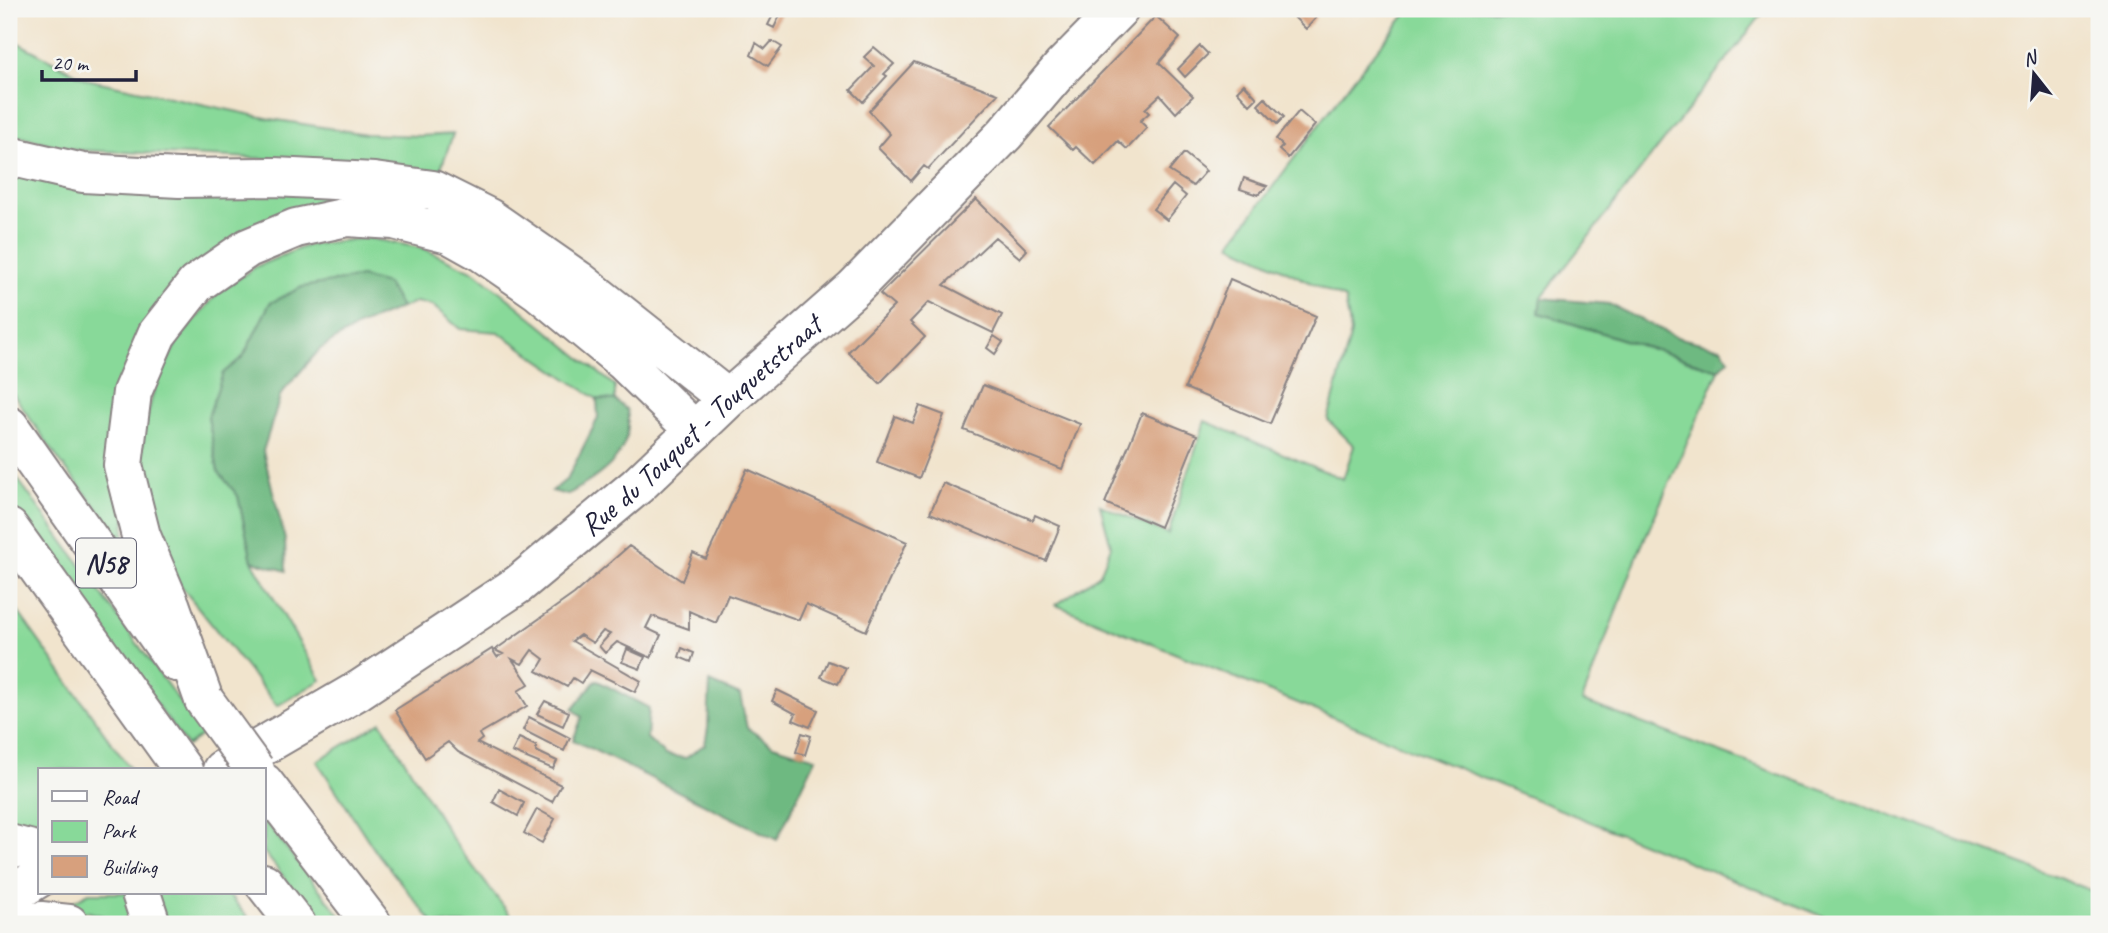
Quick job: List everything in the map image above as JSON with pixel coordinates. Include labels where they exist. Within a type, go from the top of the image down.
[{"type":"main road","name":"Rue du Touquet - Touquetstraat","points":[[225,768],[359,690],[519,584],[636,486],[854,288],[1005,134],[1063,66],[1119,9]]},
{"type":"main road","points":[[9,156],[83,173],[179,178],[274,177],[374,182],[433,190],[489,218],[578,280],[729,399]]},
{"type":"main road","points":[[204,700],[171,607],[141,536],[124,465],[132,393],[157,334],[196,284],[248,248],[296,228],[347,217],[394,220],[449,234],[538,291],[623,361],[695,431]]},
{"type":"main road","name":"N58","points":[[9,426],[254,768]]},
{"type":"main road","name":"N58","points":[[9,528],[182,768]]},
{"type":"main road","points":[[266,786],[372,924]]},
{"type":"main road","points":[[9,844],[38,851]]},
{"type":"main road","points":[[9,896],[38,878]]},
{"type":"main road","points":[[266,886],[296,924]]},
{"type":"main road","points":[[141,894],[150,924]]},
{"type":"main road","points":[[22,924],[40,921],[69,924]]},
{"type":"green space","points":[[1410,9],[1766,9],[1541,298],[1539,313],[1719,370],[1638,554],[1582,701],[2099,893],[2099,924],[1842,924],[1056,605],[1100,574],[1111,546],[1100,505],[1168,534],[1205,421],[1343,479],[1354,446],[1328,420],[1351,333],[1345,299],[1230,244],[1354,78]]},
{"type":"green space","points":[[9,38],[86,79],[271,119],[366,134],[453,134],[439,174],[385,164],[76,150],[9,134]]},
{"type":"green space","points":[[9,171],[369,196],[518,263],[317,211],[145,337],[123,540],[61,463],[9,388]]},
{"type":"green space","points":[[367,238],[422,248],[477,273],[615,386],[615,400],[597,399],[498,332],[460,329],[433,306],[416,302],[401,308],[387,284],[270,303],[243,357],[223,373],[208,417],[218,471],[238,496],[252,561],[321,680],[277,706],[176,580],[142,490],[143,433],[155,386],[178,340],[217,294],[255,267],[308,245]]},
{"type":"green space","points":[[361,277],[387,284],[401,308],[358,326],[320,349],[281,394],[263,451],[285,540],[286,571],[252,561],[238,496],[218,471],[208,417],[223,373],[243,357],[270,303],[302,287]]},
{"type":"green space","points":[[1541,298],[1609,304],[1676,337],[1721,348],[1729,359],[1719,370],[1539,313]]},
{"type":"green space","points":[[597,399],[615,400],[627,410],[626,439],[613,462],[592,480],[567,495],[552,491],[567,479],[598,418]]},
{"type":"green space","points":[[9,467],[203,734],[187,746],[9,504]]},
{"type":"green space","points":[[9,599],[130,768],[38,768],[38,842],[9,835]]},
{"type":"green space","points":[[596,680],[649,708],[647,738],[666,755],[686,758],[705,744],[710,682],[740,695],[747,728],[773,745],[816,758],[777,840],[573,740],[582,717],[573,709]]},
{"type":"green space","points":[[381,722],[455,843],[517,924],[434,924],[374,849],[317,761]]},
{"type":"green space","points":[[266,823],[347,924],[321,924],[266,855]]},
{"type":"green space","points":[[87,894],[127,894],[138,924],[128,924],[89,912],[59,909]]},
{"type":"green space","points":[[155,894],[229,894],[253,924],[167,924]]},
{"type":"building","points":[[776,9],[782,11],[774,28],[768,25]]},
{"type":"building","points":[[1300,9],[1307,9],[1316,18],[1306,29],[1293,16]]},
{"type":"building","points":[[1156,16],[1180,38],[1159,63],[1193,96],[1176,113],[1160,95],[1145,109],[1149,113],[1140,121],[1147,128],[1127,149],[1118,141],[1095,165],[1076,147],[1073,150],[1049,127]]},
{"type":"building","points":[[772,41],[782,47],[768,66],[751,55],[756,43],[765,49]]},
{"type":"building","points":[[1200,46],[1208,54],[1185,77],[1178,69]]},
{"type":"building","points":[[874,47],[894,64],[884,74],[887,76],[863,102],[851,90],[874,66],[864,57]]},
{"type":"building","points":[[914,62],[998,94],[928,169],[924,166],[911,181],[878,148],[890,134],[869,111]]},
{"type":"building","points":[[1244,84],[1257,98],[1250,105],[1237,91]]},
{"type":"building","points":[[1265,98],[1284,117],[1277,124],[1258,105]]},
{"type":"building","points":[[1299,111],[1315,125],[1288,158],[1279,150],[1283,146],[1276,139]]},
{"type":"building","points":[[1184,153],[1206,171],[1193,186],[1169,171]]},
{"type":"building","points":[[1244,178],[1267,186],[1258,195],[1240,189]]},
{"type":"building","points":[[1173,185],[1186,196],[1167,220],[1153,209]]},
{"type":"building","points":[[976,199],[1027,250],[1020,258],[995,237],[944,285],[1002,315],[993,333],[929,302],[910,322],[925,337],[880,383],[848,352],[894,306],[880,294]]},
{"type":"building","points":[[1230,279],[1316,316],[1270,424],[1185,388]]},
{"type":"building","points":[[994,336],[1003,342],[995,354],[987,348]]},
{"type":"building","points":[[983,385],[1080,424],[1062,469],[964,430]]},
{"type":"building","points":[[920,406],[944,415],[919,478],[877,462],[895,416],[913,423]]},
{"type":"building","points":[[1142,413],[1197,435],[1160,527],[1105,503]]},
{"type":"building","points":[[747,469],[907,542],[866,631],[806,604],[799,620],[728,595],[716,623],[689,611],[689,629],[652,616],[646,628],[661,635],[651,658],[617,642],[605,653],[599,646],[610,634],[603,631],[593,643],[580,635],[572,641],[641,681],[635,692],[590,670],[581,683],[573,678],[567,687],[537,671],[544,659],[532,650],[522,664],[512,659],[529,684],[518,691],[527,706],[479,734],[482,739],[477,743],[561,785],[552,802],[458,752],[448,742],[425,758],[395,710],[492,649],[497,657],[503,654],[495,650],[574,594],[629,546],[682,581],[693,553],[706,559]]},
{"type":"building","points":[[943,483],[1033,520],[1035,515],[1060,526],[1046,561],[930,513]]},
{"type":"building","points":[[682,648],[694,653],[691,662],[679,657]]},
{"type":"building","points":[[627,649],[645,657],[640,669],[622,662]]},
{"type":"building","points":[[828,661],[846,668],[838,684],[821,677]]},
{"type":"building","points":[[777,690],[818,710],[810,727],[793,720],[796,714],[772,701]]},
{"type":"building","points":[[545,701],[569,712],[563,726],[537,714]]},
{"type":"building","points":[[529,717],[570,738],[564,751],[523,730]]},
{"type":"building","points":[[802,733],[811,736],[805,755],[796,752]]},
{"type":"building","points":[[519,738],[536,746],[536,751],[557,761],[553,769],[512,752]]},
{"type":"building","points":[[499,789],[524,803],[518,816],[493,802]]},
{"type":"building","points":[[537,809],[555,819],[542,843],[524,833]]}]
